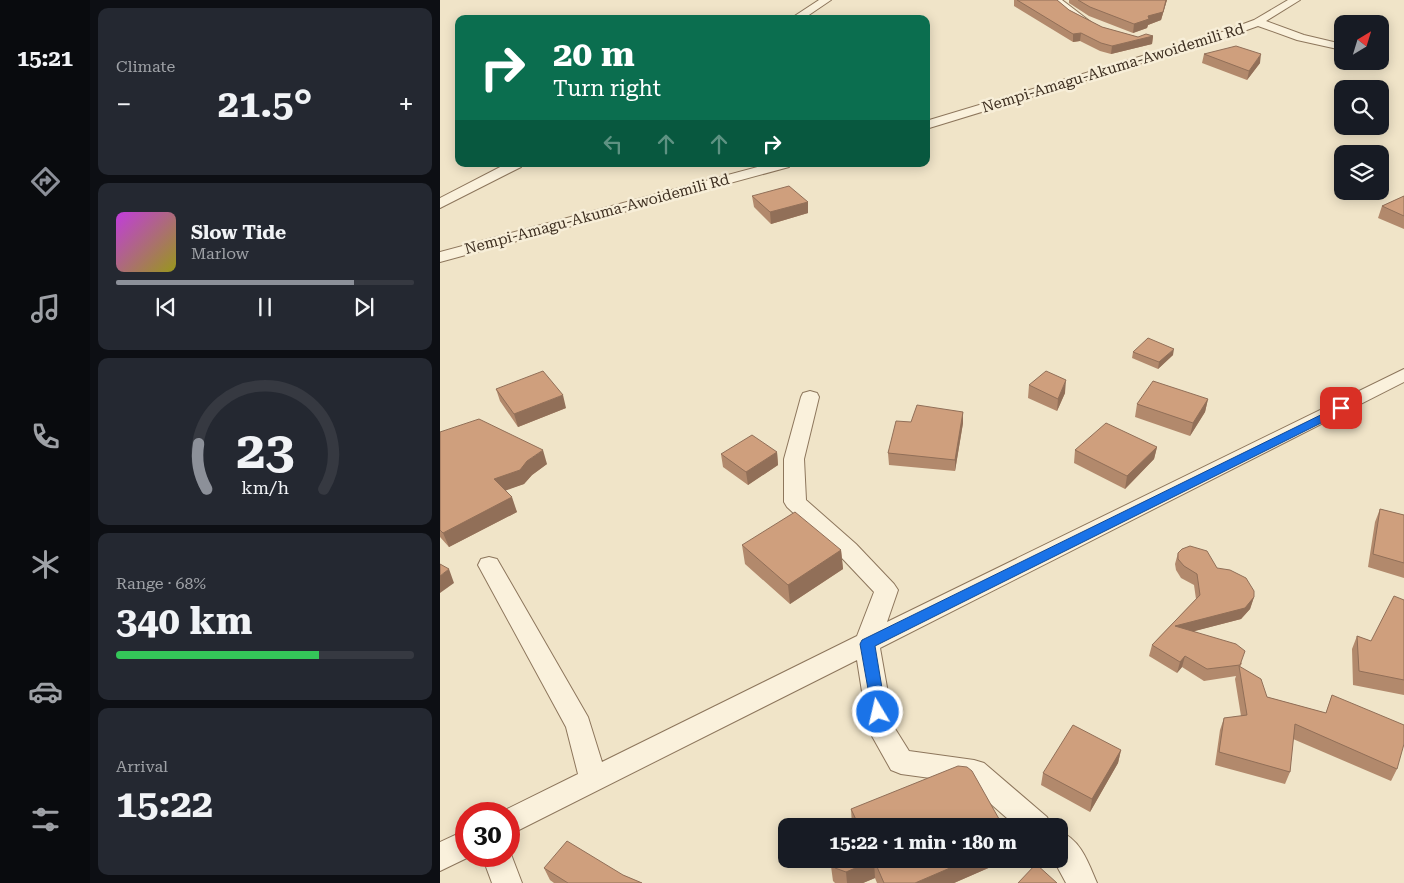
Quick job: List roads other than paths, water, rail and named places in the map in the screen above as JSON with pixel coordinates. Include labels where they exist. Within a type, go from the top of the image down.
[{"type":"street","points":[[802,15],[826,0]]},
{"type":"street","points":[[1056,0],[1074,16],[1096,27]]},
{"type":"street","name":"Nempi-Amagu-Akuma-Awoidemili Rd","points":[[930,124],[1184,47],[1258,22],[1294,0]]},
{"type":"street","points":[[1258,22],[1301,38],[1334,45]]},
{"type":"street","points":[[1166,42],[1184,47]]},
{"type":"street","points":[[440,204],[510,167]]},
{"type":"street","name":"Nempi-Amagu-Akuma-Awoidemili Rd","points":[[440,257],[773,167]]},
{"type":"street","points":[[520,816],[1404,375]]},
{"type":"street","points":[[810,397],[794,459],[794,502],[848,550],[886,590],[867,644],[881,729],[901,762],[974,772],[1028,818]]},
{"type":"street","points":[[489,565],[579,725],[593,780]]},
{"type":"street","points":[[440,857],[455,850]]},
{"type":"street","points":[[1068,855],[1082,883]]},
{"type":"street","points":[[501,867],[508,883]]}]
